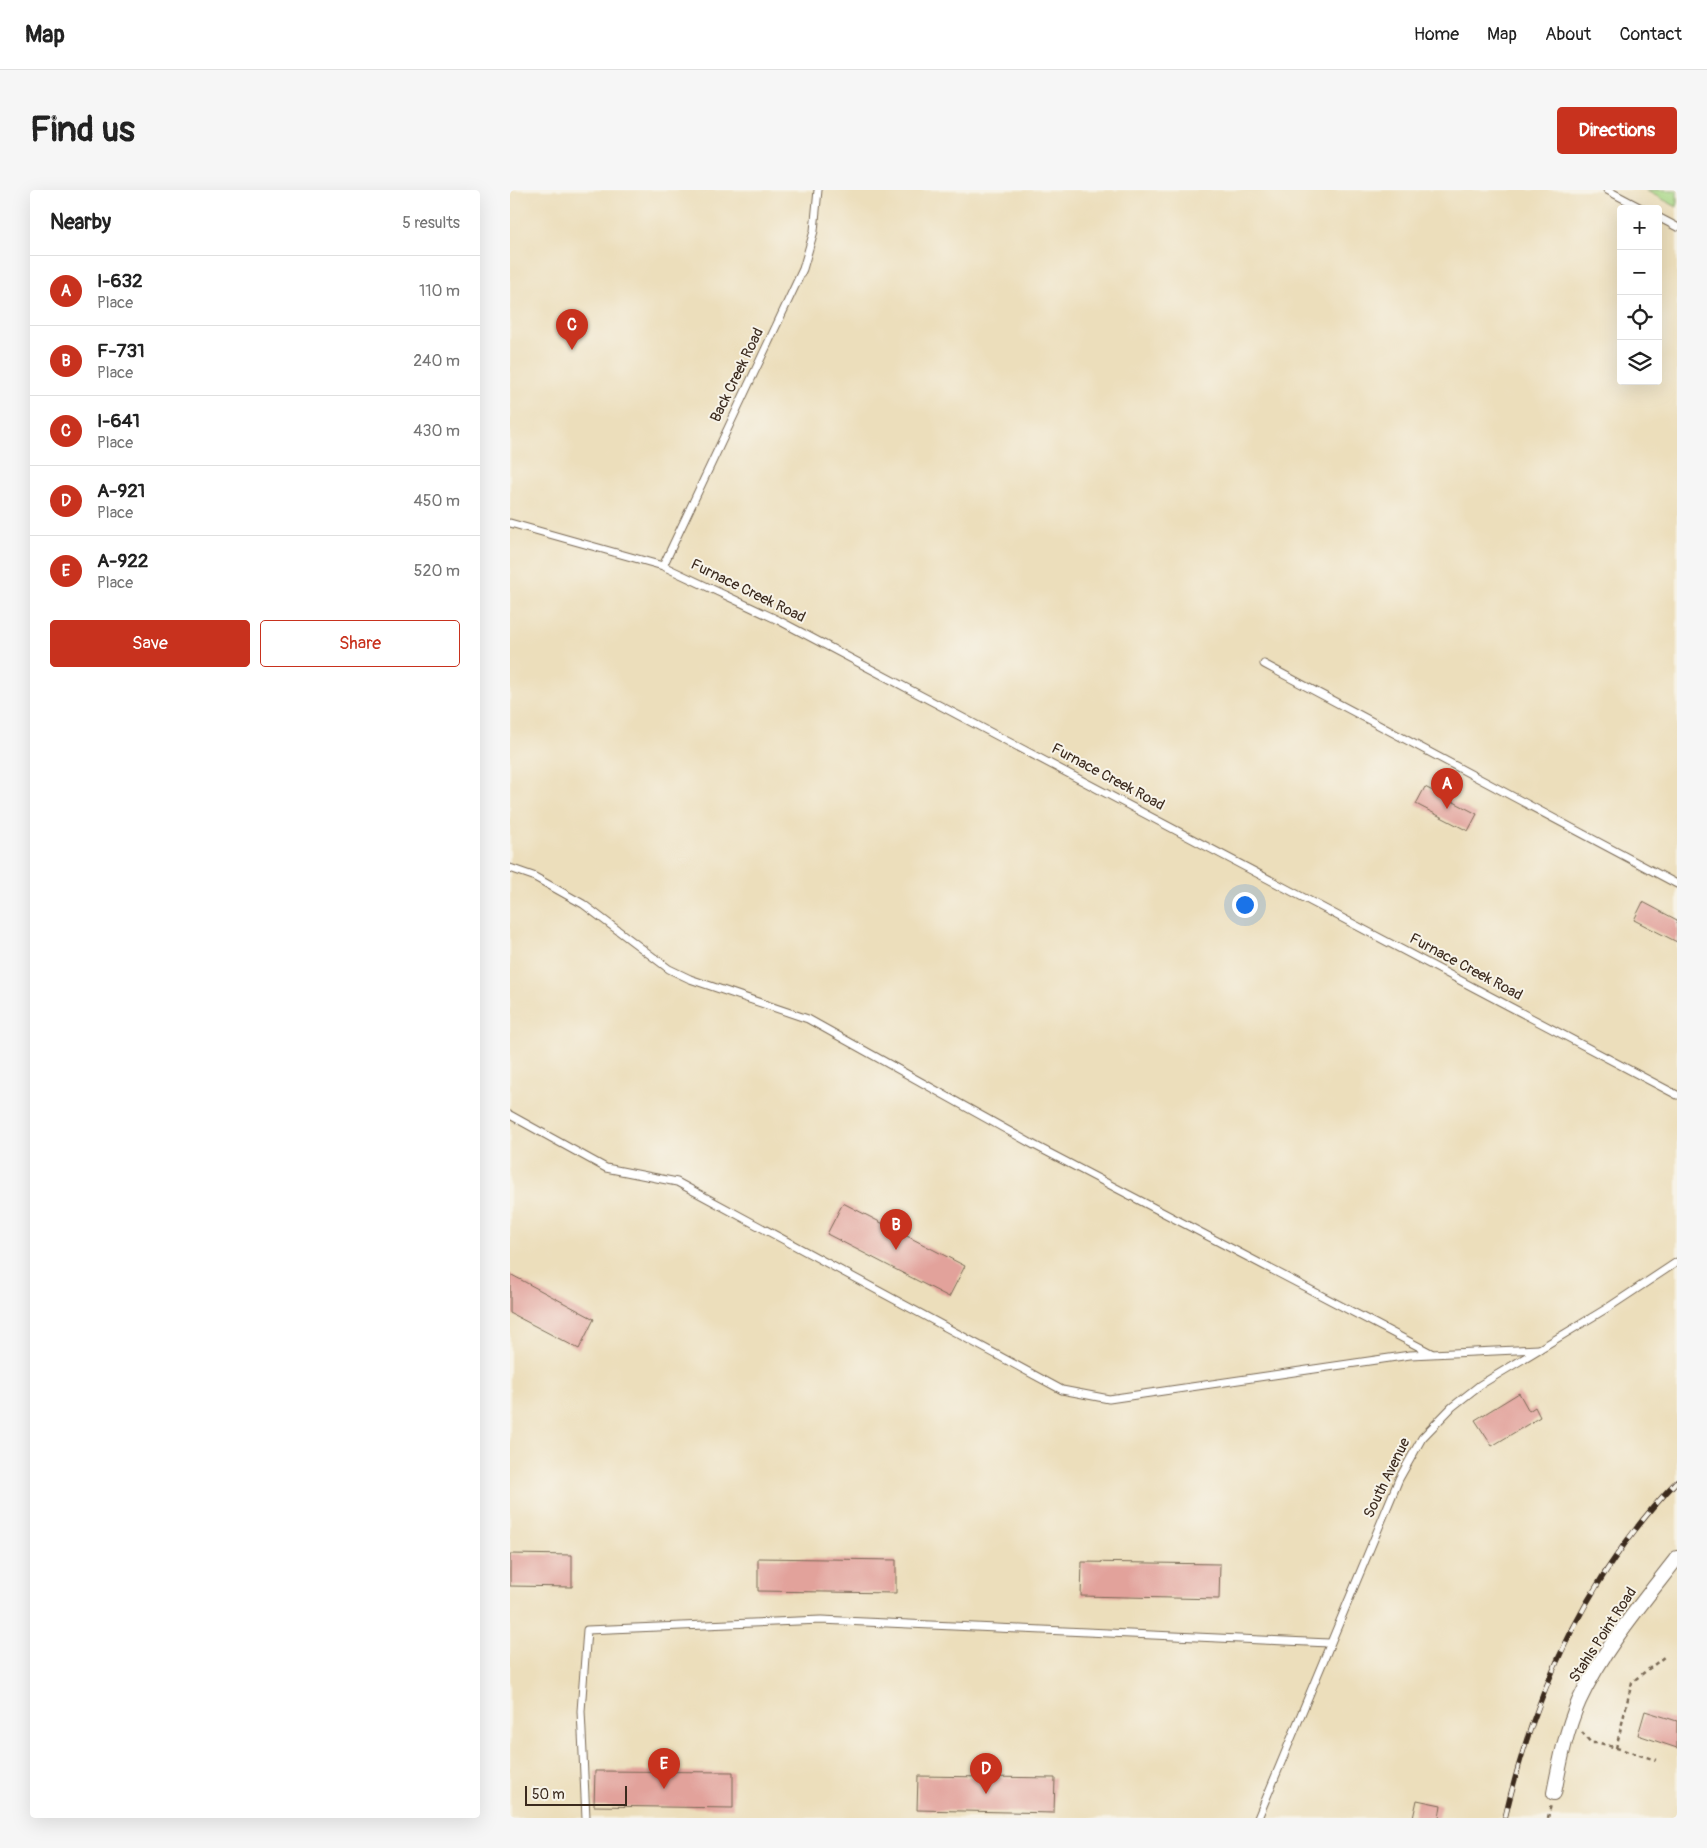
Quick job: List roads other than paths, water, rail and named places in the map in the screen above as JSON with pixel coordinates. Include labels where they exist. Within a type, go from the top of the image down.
[{"type":"street","name":"Stahls Point Road","points":[[1554,1793],[1564,1743],[1580,1700],[1605,1656],[1677,1558]]},
{"type":"lane","name":"Back Creek Road","points":[[663,566],[803,269],[814,231],[818,190]]},
{"type":"lane","points":[[1607,190],[1635,205]]},
{"type":"lane","points":[[1662,219],[1677,227]]},
{"type":"lane","name":"Furnace Creek Road","points":[[510,523],[663,566],[778,620],[1677,1095]]},
{"type":"lane","points":[[1264,664],[1677,884]]},
{"type":"lane","points":[[510,868],[533,876],[583,904],[669,969],[690,979],[808,1019],[1034,1145],[1433,1354]]},
{"type":"lane","points":[[510,1115],[606,1168],[677,1182],[1062,1390],[1110,1399],[1410,1356],[1539,1349]]},
{"type":"lane","name":"South Avenue","points":[[1258,1818],[1329,1643],[1399,1479],[1422,1438],[1452,1408],[1480,1385],[1609,1307],[1677,1262]]},
{"type":"lane","points":[[586,1818],[581,1711],[587,1630],[821,1620],[1329,1643]]},
{"type":"railway","points":[[1505,1818],[1517,1771],[1532,1726],[1568,1638],[1591,1596],[1617,1555],[1645,1517],[1677,1481]]},
{"type":"place","name":"I-641","points":[[572,350]]},
{"type":"place","name":"I-632","points":[[1447,809]]},
{"type":"place","name":"F-731","points":[[896,1250]]},
{"type":"place","name":"A-922","points":[[664,1789]]},
{"type":"place","name":"A-921","points":[[986,1794]]}]
